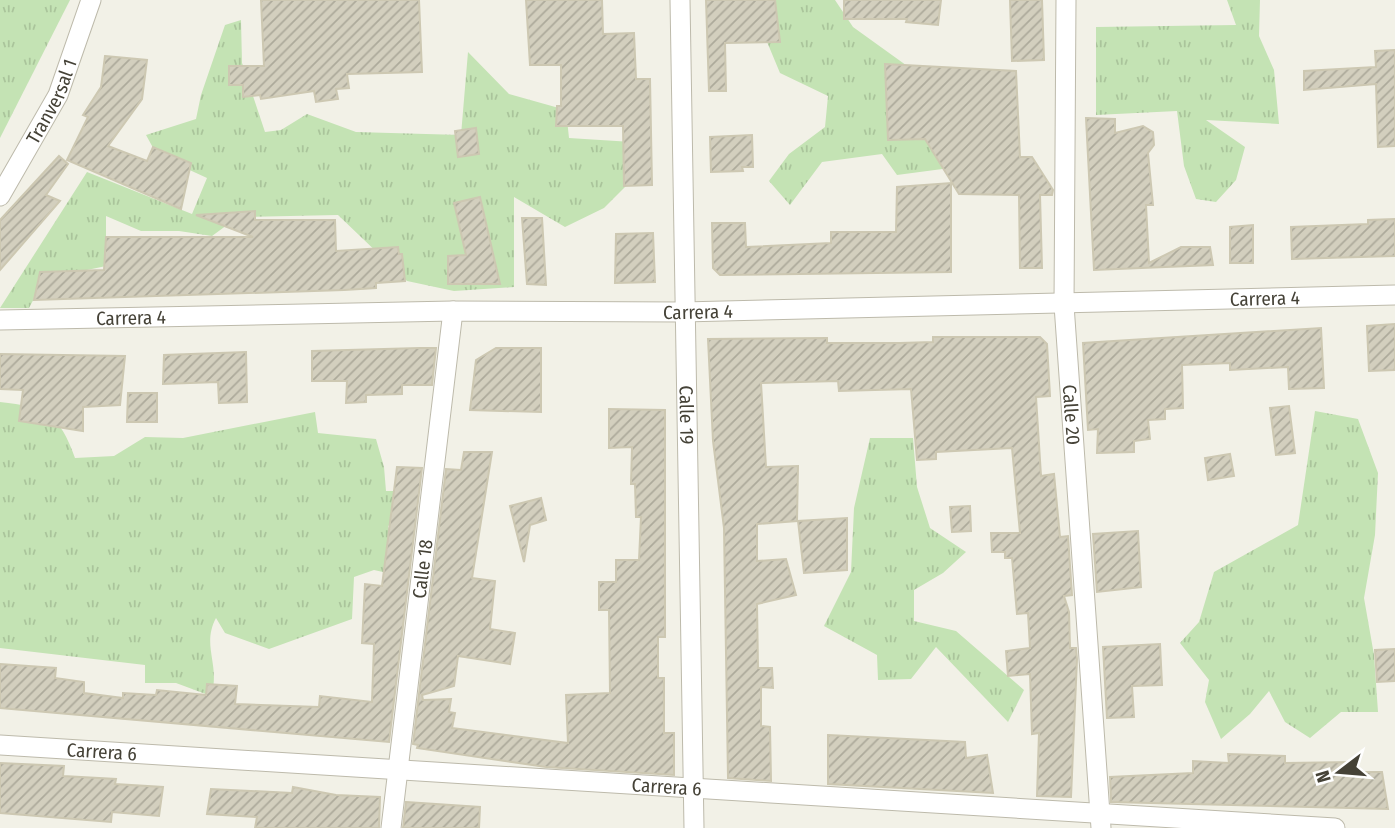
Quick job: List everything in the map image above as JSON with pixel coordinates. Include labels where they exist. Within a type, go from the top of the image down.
[{"type":"street","name":"Tranversal 1","points":[[0,196],[58,94],[92,0]]},
{"type":"street","name":"Calle 19","points":[[680,0],[683,312],[694,828]]},
{"type":"street","name":"Calle 20","points":[[1066,0],[1064,305],[1100,821]]},
{"type":"street","name":"Carrera 4","points":[[0,320],[453,311],[683,312],[1395,295]]},
{"type":"street","name":"Calle 18","points":[[391,828],[453,311]]},
{"type":"street","name":"Carrera 6","points":[[0,745],[692,788],[1100,821],[1335,828]]},
{"type":"green space","points":[[0,0],[70,0],[0,138]]},
{"type":"green space","points":[[770,0],[835,0],[853,27],[910,68],[950,168],[897,175],[882,154],[822,162],[790,205],[769,181],[789,154],[825,127],[828,96],[780,73],[765,37]]},
{"type":"green space","points":[[1227,0],[1260,0],[1259,36],[1274,70],[1279,124],[1206,120],[1245,147],[1236,180],[1216,202],[1196,199],[1184,166],[1177,111],[1096,115],[1096,27],[1236,25]]},
{"type":"green space","points":[[241,20],[242,63],[265,132],[281,130],[307,114],[356,132],[461,135],[468,52],[509,94],[566,110],[569,138],[632,142],[634,178],[604,208],[565,227],[514,197],[514,287],[454,291],[407,281],[338,215],[238,217],[212,236],[179,231],[141,231],[106,216],[106,266],[73,273],[48,272],[29,308],[0,308],[87,172],[192,214],[207,178],[157,155],[146,135],[196,119],[201,95],[225,25]]},
{"type":"green space","points":[[0,402],[29,407],[49,416],[63,432],[75,458],[114,456],[145,437],[183,438],[315,412],[318,433],[376,439],[384,467],[386,491],[408,491],[404,517],[388,526],[405,577],[374,570],[354,577],[352,619],[269,649],[225,633],[216,618],[210,638],[214,675],[211,696],[176,683],[145,683],[145,665],[0,648]]},
{"type":"green space","points":[[1315,411],[1358,419],[1378,473],[1375,535],[1364,598],[1374,655],[1378,712],[1341,712],[1310,738],[1285,722],[1269,691],[1250,714],[1221,739],[1205,702],[1209,680],[1180,643],[1199,622],[1214,572],[1298,525]]},
{"type":"green space","points":[[870,438],[913,438],[917,487],[930,528],[966,552],[943,573],[914,590],[914,621],[956,631],[1024,690],[1008,722],[936,647],[911,679],[878,680],[877,655],[824,626],[851,572],[854,508]]},
{"type":"building","points":[[261,0],[419,0],[422,72],[347,74],[349,88],[336,89],[338,99],[316,102],[314,91],[261,99],[260,95],[243,97],[243,85],[229,85],[229,66],[264,66]]},
{"type":"building","points":[[526,0],[602,0],[603,34],[634,33],[636,79],[650,79],[652,185],[624,186],[623,126],[556,126],[557,106],[561,106],[561,65],[530,65]]},
{"type":"building","points":[[706,0],[775,0],[780,42],[725,43],[726,91],[709,91]]},
{"type":"building","points":[[844,0],[941,0],[938,25],[906,22],[907,19],[844,19]]},
{"type":"building","points":[[1010,0],[1042,0],[1044,60],[1012,61]]},
{"type":"building","points":[[1395,50],[1395,146],[1378,147],[1376,84],[1304,90],[1304,71],[1376,67],[1375,51]]},
{"type":"building","points":[[105,56],[147,60],[142,99],[108,146],[147,161],[153,147],[191,163],[181,209],[67,160],[88,117],[83,115],[101,87]]},
{"type":"building","points":[[885,64],[1016,71],[1020,157],[1032,157],[1053,190],[1052,195],[1040,195],[1042,268],[1020,268],[1019,195],[959,194],[925,139],[888,140]]},
{"type":"building","points":[[1086,118],[1115,119],[1115,133],[1143,126],[1153,132],[1154,145],[1148,153],[1153,205],[1146,205],[1149,263],[1181,247],[1210,247],[1213,265],[1094,270]]},
{"type":"building","points":[[476,128],[479,154],[458,157],[455,131]]},
{"type":"building","points":[[752,135],[753,167],[742,167],[743,171],[711,172],[710,137]]},
{"type":"building","points":[[59,156],[68,164],[46,195],[60,201],[0,270],[0,220]]},
{"type":"building","points":[[951,183],[951,272],[720,275],[713,268],[712,223],[745,223],[746,247],[831,243],[831,232],[896,232],[897,187]]},
{"type":"building","points":[[480,197],[500,284],[448,284],[448,256],[466,255],[454,203]]},
{"type":"building","points":[[255,211],[255,220],[335,220],[336,251],[398,247],[399,254],[402,254],[405,281],[376,283],[376,288],[344,290],[34,300],[40,272],[104,270],[106,237],[253,237],[196,215]]},
{"type":"building","points":[[522,218],[542,218],[546,285],[527,284]]},
{"type":"building","points":[[1395,219],[1395,256],[1292,259],[1291,227],[1368,224],[1368,220]]},
{"type":"building","points":[[1253,225],[1253,263],[1230,263],[1230,227]]},
{"type":"building","points":[[653,233],[655,282],[615,283],[616,234]]},
{"type":"building","points":[[1395,324],[1395,370],[1369,371],[1367,326]]},
{"type":"building","points":[[1321,328],[1324,388],[1289,389],[1288,367],[1230,370],[1230,363],[1182,365],[1183,408],[1165,409],[1165,419],[1148,420],[1150,439],[1134,441],[1134,452],[1097,453],[1098,429],[1088,430],[1083,343]]},
{"type":"building","points":[[933,337],[1040,337],[1047,344],[1050,396],[1036,397],[1041,476],[1054,474],[1060,537],[1068,536],[1072,595],[1064,596],[1069,612],[1070,648],[1076,648],[1077,659],[1071,797],[1037,796],[1039,733],[1032,734],[1030,674],[1008,676],[1006,651],[1030,648],[1028,613],[1017,614],[1012,558],[1005,558],[1005,552],[992,552],[991,533],[1020,533],[1012,448],[936,452],[936,459],[917,460],[911,389],[839,391],[838,381],[761,383],[766,467],[798,466],[797,521],[757,524],[757,561],[786,559],[796,595],[757,604],[758,668],[772,668],[773,688],[761,687],[761,726],[770,727],[771,781],[728,778],[724,528],[713,441],[708,339],[827,338],[827,343],[900,343],[933,342]]},
{"type":"building","points":[[436,348],[432,385],[402,385],[402,394],[366,395],[366,402],[346,403],[347,381],[312,381],[312,351]]},
{"type":"building","points":[[496,348],[541,348],[541,412],[470,410],[476,360]]},
{"type":"building","points":[[246,352],[247,402],[219,403],[218,382],[163,384],[164,355]]},
{"type":"building","points":[[0,354],[125,356],[120,405],[83,407],[83,431],[19,421],[23,390],[0,389]]},
{"type":"building","points":[[128,393],[157,393],[157,422],[127,422]]},
{"type":"building","points":[[1289,406],[1295,453],[1276,455],[1270,408]]},
{"type":"building","points":[[609,409],[665,410],[665,637],[658,637],[658,678],[664,678],[664,733],[674,733],[674,775],[546,767],[417,748],[418,745],[413,744],[446,469],[461,470],[464,452],[492,452],[472,578],[495,581],[490,629],[515,633],[510,664],[458,656],[454,686],[422,695],[423,700],[451,699],[449,712],[455,713],[452,728],[568,743],[566,695],[610,693],[609,610],[599,610],[599,582],[616,582],[616,560],[639,560],[641,517],[636,517],[635,484],[631,484],[632,447],[609,448]]},
{"type":"building","points":[[1230,454],[1234,476],[1208,480],[1205,458]]},
{"type":"building","points":[[397,467],[422,468],[389,742],[0,708],[0,664],[56,668],[55,678],[84,682],[84,693],[123,698],[123,693],[156,695],[157,690],[206,695],[207,684],[237,686],[235,704],[319,707],[320,696],[372,702],[374,644],[362,643],[365,584],[382,586]]},
{"type":"building","points":[[541,498],[546,520],[530,525],[524,562],[510,506]]},
{"type":"building","points":[[970,506],[971,531],[952,532],[950,507]]},
{"type":"building","points":[[847,518],[847,570],[804,573],[798,521]]},
{"type":"building","points":[[1138,531],[1141,587],[1097,592],[1093,534]]},
{"type":"building","points":[[1160,644],[1162,685],[1132,686],[1134,717],[1107,718],[1103,647]]},
{"type":"building","points":[[1395,649],[1395,681],[1377,682],[1375,650]]},
{"type":"building","points":[[828,735],[965,742],[966,758],[987,755],[993,793],[828,784]]},
{"type":"building","points":[[1228,754],[1285,756],[1285,763],[1354,762],[1355,772],[1382,772],[1388,809],[1111,802],[1110,777],[1193,773],[1193,761],[1229,763]]},
{"type":"building","points":[[0,763],[64,766],[63,776],[116,779],[115,784],[163,787],[159,816],[112,812],[111,822],[0,813]]},
{"type":"building","points":[[293,787],[336,795],[380,797],[379,828],[255,828],[257,817],[207,814],[211,789],[292,793]]},
{"type":"building","points":[[406,802],[480,807],[479,828],[403,828]]}]
